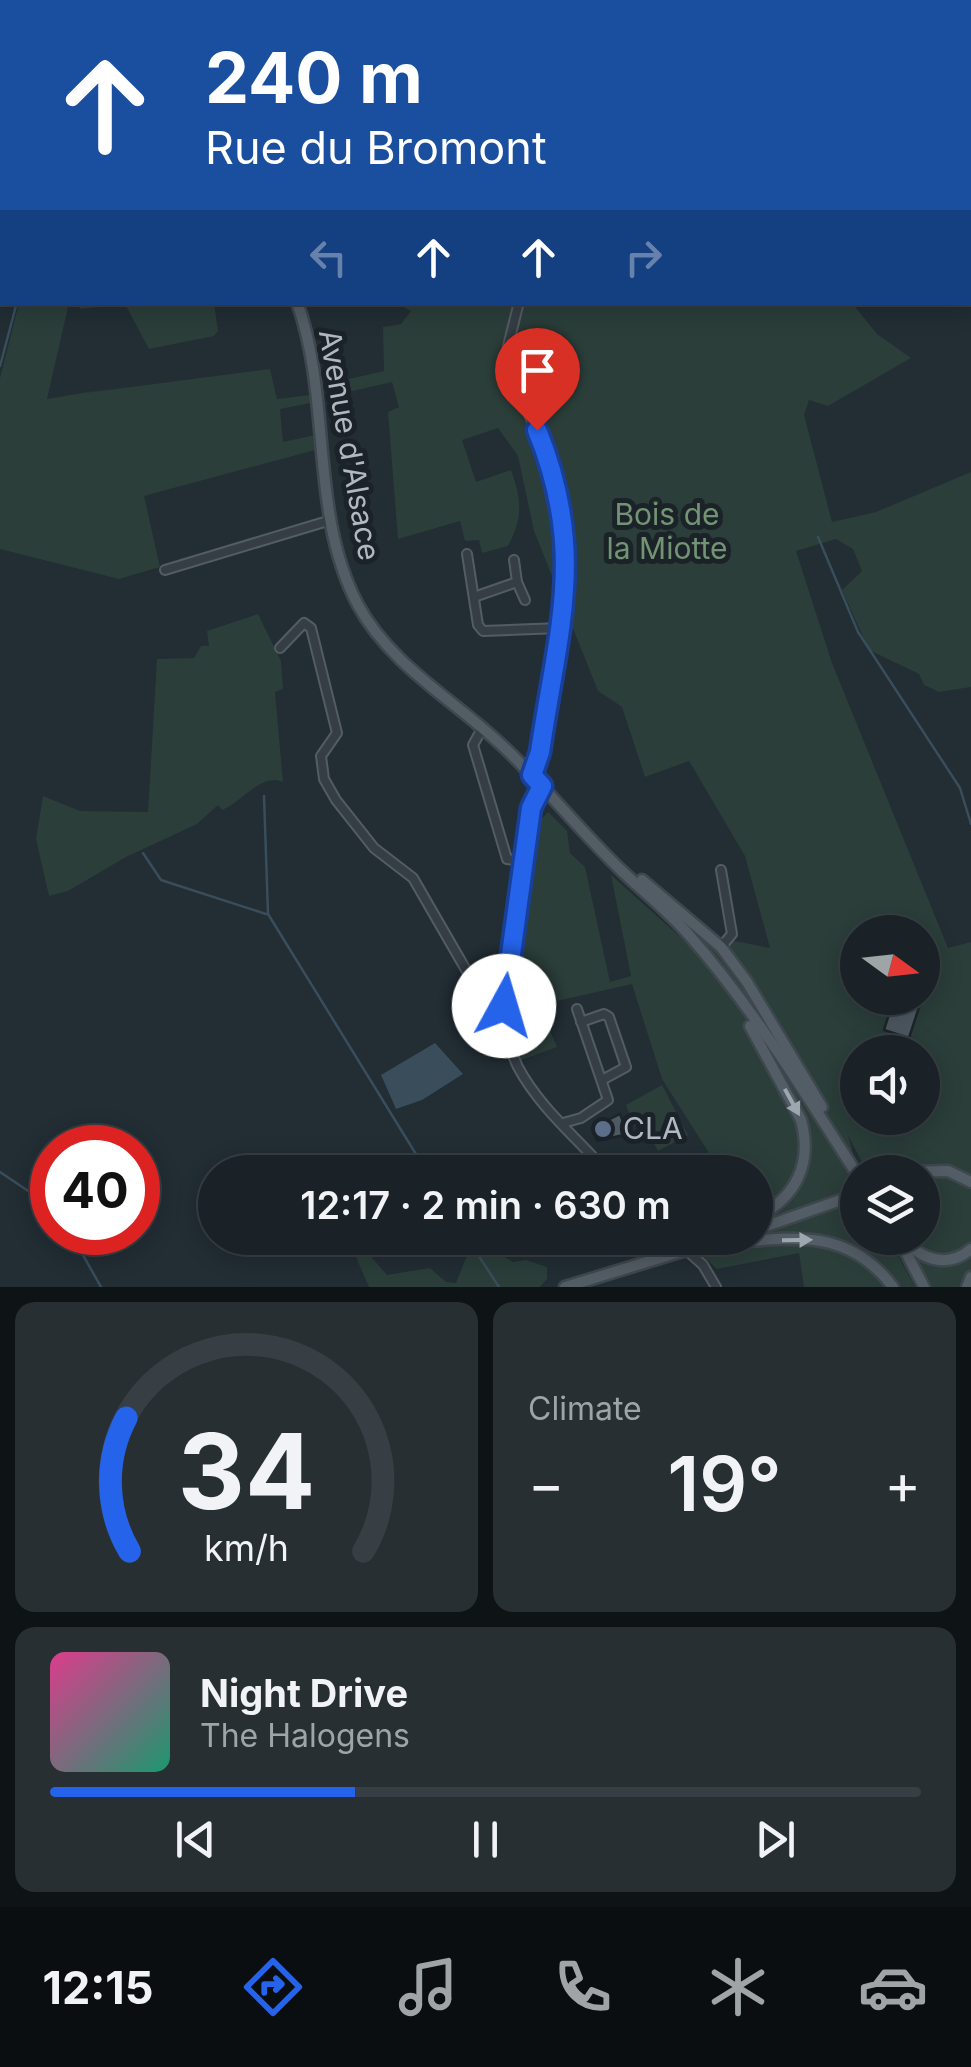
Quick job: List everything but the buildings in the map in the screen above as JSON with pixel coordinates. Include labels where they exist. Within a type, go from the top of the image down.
[{"type":"main road","name":"Avenue d'Alsace","points":[[297,305],[316,383],[331,520],[352,592],[376,634],[410,669],[483,727],[532,775],[689,934],[728,986]]},
{"type":"main road","name":"Avenue d'Alsace","points":[[603,850],[721,947],[746,982],[848,1155]]},
{"type":"main road","points":[[728,986],[846,1155]]},
{"type":"main road","points":[[728,986],[806,1136],[801,1175],[790,1193],[773,1205]]},
{"type":"main road","points":[[940,1171],[971,1182]]},
{"type":"main road","points":[[773,1224],[840,1200]]},
{"type":"main road","points":[[773,1242],[824,1240],[850,1247],[867,1258],[894,1287]]},
{"type":"main road","points":[[925,1255],[950,1260],[971,1249]]},
{"type":"main road","points":[[564,1287],[669,1255]]},
{"type":"main road","points":[[906,1255],[921,1287]]},
{"type":"main road","points":[[967,1287],[971,1277]]},
{"type":"street","points":[[517,305],[511,324],[510,367],[547,455],[565,533],[568,569],[540,752],[532,775]]},
{"type":"street","points":[[165,570],[331,520]]},
{"type":"street","points":[[467,554],[478,625],[483,631],[560,628]]},
{"type":"street","points":[[514,560],[525,600]]},
{"type":"street","points":[[474,596],[517,582]]},
{"type":"street","points":[[280,648],[304,623],[311,628],[337,733],[321,756],[324,779],[374,848],[402,868],[424,894],[484,1001],[504,1006]]},
{"type":"street","points":[[483,727],[474,745],[507,860],[523,861]]},
{"type":"street","points":[[542,786],[531,808],[523,861],[504,1006],[506,1033],[517,1064],[592,1155]]},
{"type":"street","points":[[721,870],[732,934],[721,947]]},
{"type":"street","points":[[563,1123],[606,1102],[577,1010]]},
{"type":"street","points":[[581,1022],[608,1016],[626,1067],[602,1080]]},
{"type":"street","points":[[692,1255],[716,1287]]},
{"type":"green space","points":[[18,305],[69,305],[47,399],[171,378],[85,393],[270,369],[277,399],[310,395],[311,403],[280,409],[283,442],[315,435],[315,450],[144,496],[160,567],[119,579],[0,549],[0,378]]},
{"type":"green space","points":[[79,305],[116,305],[80,309]]},
{"type":"green space","points":[[126,305],[214,305],[218,331],[214,336],[149,349]]},
{"type":"green space","name":"Bois de la Miotte","points":[[400,305],[854,305],[877,334],[911,358],[828,406],[809,400],[804,415],[832,522],[876,512],[971,472],[971,687],[939,692],[924,685],[919,674],[869,650],[842,590],[862,571],[853,549],[836,539],[796,551],[832,663],[935,915],[840,915],[840,1015],[940,1015],[940,928],[948,948],[971,942],[971,1287],[929,1287],[913,1255],[940,1255],[940,1155],[858,1155],[848,1135],[853,1155],[840,1155],[840,1255],[898,1255],[915,1287],[804,1287],[799,1253],[717,1269],[702,1255],[773,1255],[773,1155],[710,1155],[662,1079],[632,984],[539,1005],[557,1047],[521,1060],[513,1002],[516,942],[538,823],[548,812],[567,831],[570,853],[585,867],[610,982],[631,976],[611,875],[696,951],[735,941],[770,948],[745,856],[689,761],[645,777],[622,707],[598,691],[534,531],[518,456],[498,428],[462,440],[476,482],[511,470],[519,509],[508,546],[482,553],[479,540],[465,541],[460,521],[398,539],[388,412],[399,407],[392,382],[331,396],[327,384],[384,371],[383,327],[401,324],[411,311]]},
{"type":"green space","points":[[258,614],[281,661],[283,689],[275,692],[283,782],[258,785],[229,807],[222,810],[218,805],[197,824],[126,857],[68,891],[49,896],[36,839],[43,796],[80,811],[148,812],[157,659],[194,658],[201,646],[209,646],[207,631]]},
{"type":"green space","points":[[662,1085],[688,1135],[658,1151],[643,1123],[634,1126],[626,1105]]},
{"type":"green space","points":[[355,1255],[371,1255],[387,1275],[430,1268],[446,1282],[456,1283],[467,1255],[501,1255],[513,1262],[526,1260],[547,1267],[547,1279],[540,1287],[369,1287]]},
{"type":"water","points":[[435,1043],[463,1074],[422,1100],[396,1109],[381,1075]]},
{"type":"waterway","points":[[0,366],[16,305]]},
{"type":"waterway","points":[[818,537],[858,632],[960,788],[971,824]]},
{"type":"waterway","points":[[264,796],[268,914],[417,1155]]},
{"type":"waterway","points":[[143,853],[161,880],[266,914]]},
{"type":"waterway","points":[[0,1172],[30,1192]]},
{"type":"waterway","points":[[83,1255],[101,1287]]},
{"type":"waterway","points":[[478,1255],[499,1287]]},
{"type":"place","name":"CLA","points":[[603,1129]]},
{"type":"route","points":[[504,1006],[531,808],[542,786],[532,775],[538,766],[568,569],[556,481],[537,430]]}]
